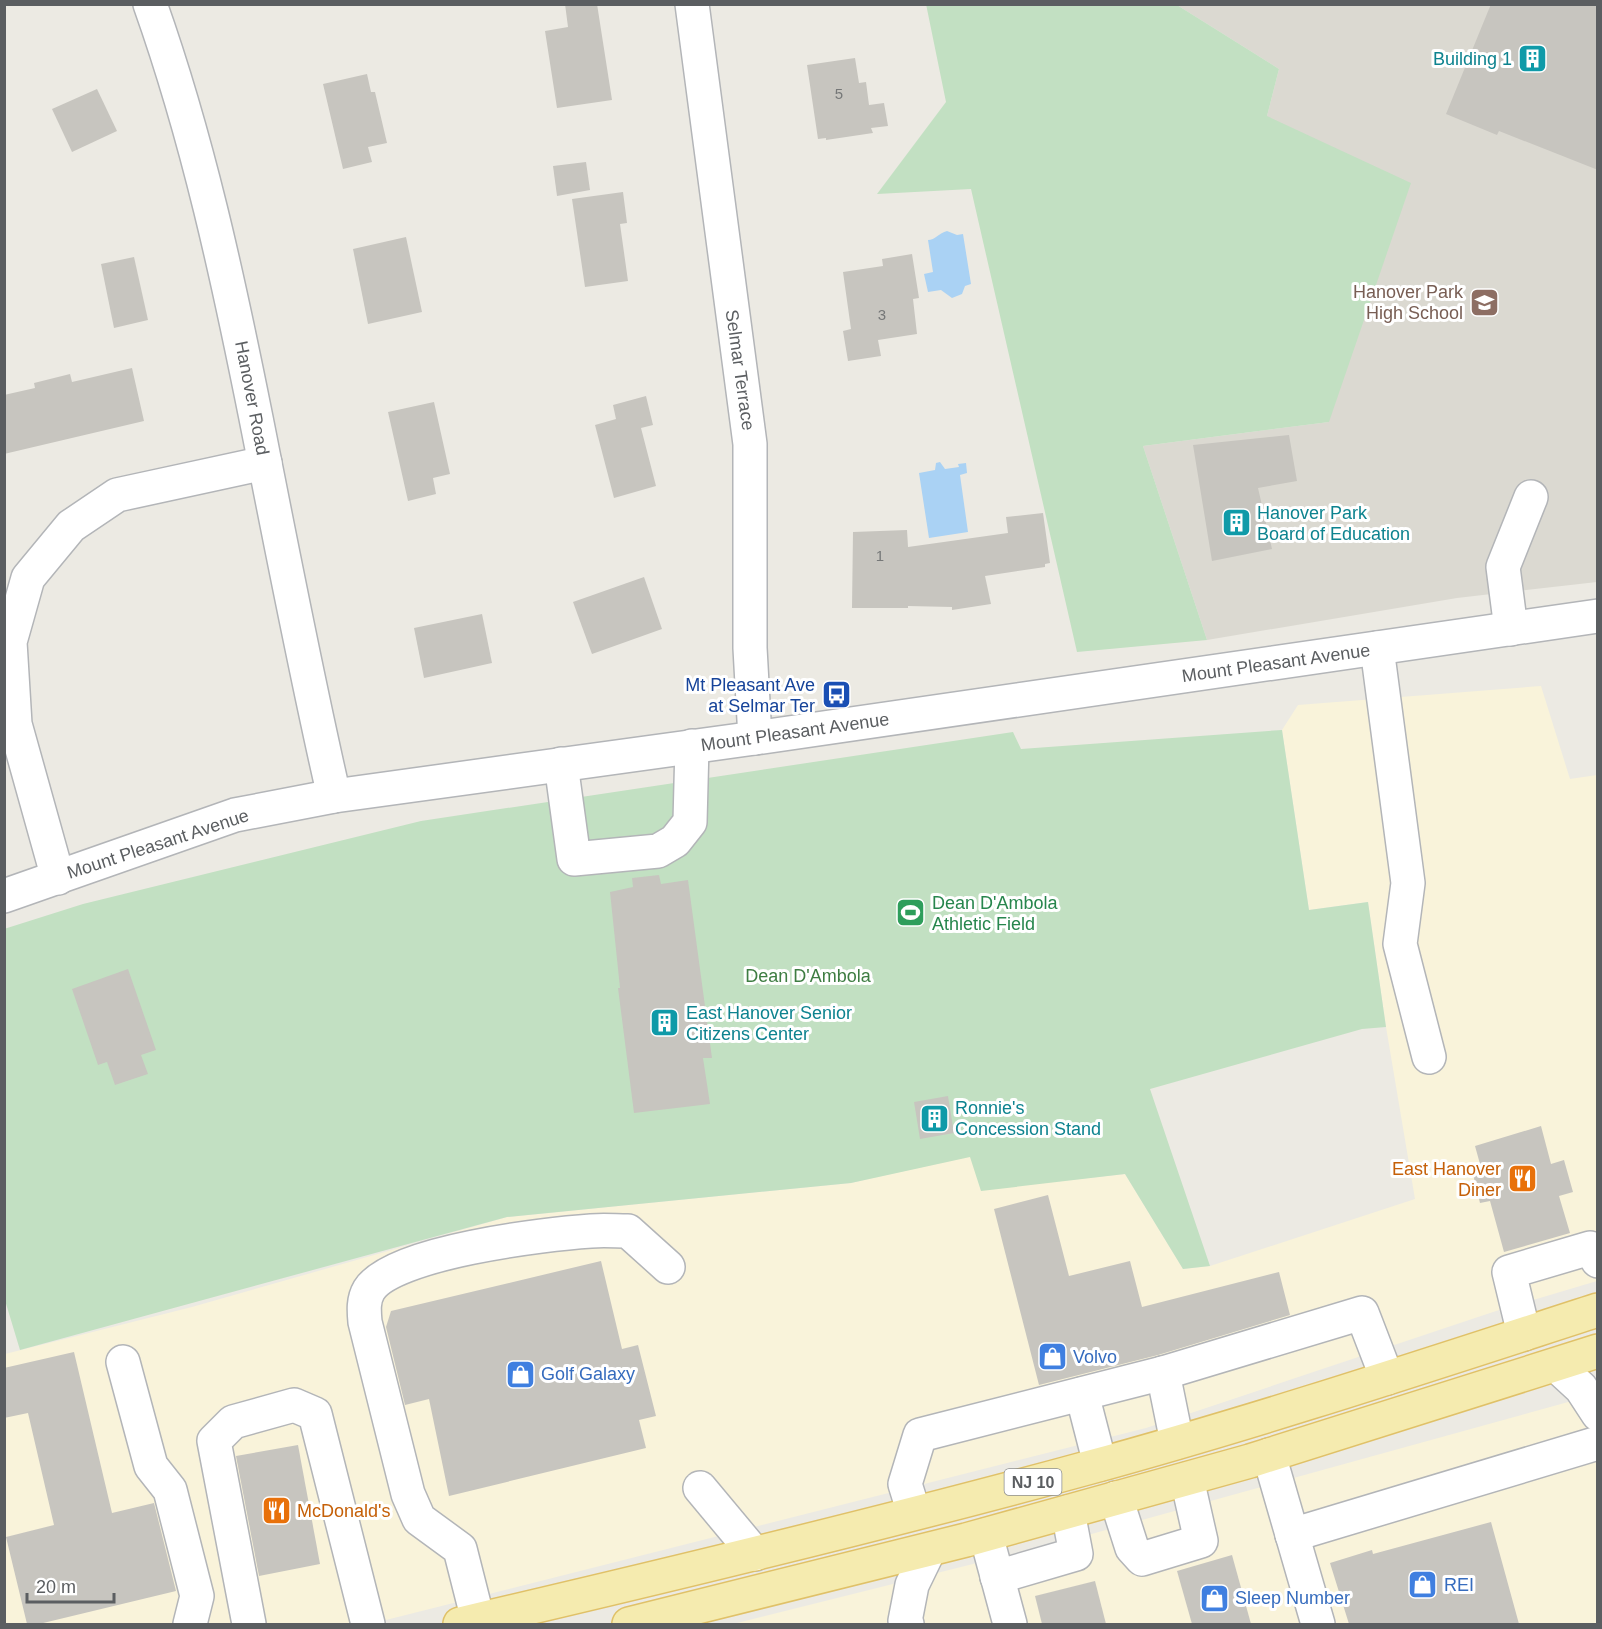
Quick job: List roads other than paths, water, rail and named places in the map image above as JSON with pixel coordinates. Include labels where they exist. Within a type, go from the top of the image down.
[{"type":"main road","name":"NJ 10","points":[[469,1622],[755,1554],[1100,1464],[1318,1401],[1598,1310]]},
{"type":"main road","name":"NJ 10","points":[[629,1624],[929,1550],[1187,1479],[1598,1351]]},
{"type":"street","name":"Hanover Road","points":[[150,4],[198,161],[229,286],[314,710],[334,796]]},
{"type":"street","name":"Selmar Terrace","points":[[692,4],[750,444],[750,648],[755,738]]},
{"type":"street","points":[[58,878],[15,724],[10,642],[28,578],[71,526],[117,495],[265,463]]},
{"type":"street","points":[[1512,628],[1503,567],[1531,497]]},
{"type":"street","name":"Mount Pleasant Avenue","points":[[4,896],[235,815],[334,796],[755,738],[1598,616]]},
{"type":"street","points":[[1377,648],[1408,883],[1400,944],[1429,1057]]},
{"type":"street","points":[[561,764],[574,859],[658,851],[675,841],[690,822],[692,746]]},
{"type":"street","points":[[469,1622],[460,1549],[419,1519],[408,1494],[365,1322],[364,1305],[369,1289],[387,1273],[436,1256],[508,1240],[594,1230],[628,1231],[668,1267]]},
{"type":"street","points":[[1524,1334],[1509,1272],[1590,1248],[1598,1261]]},
{"type":"street","points":[[914,1513],[905,1484],[920,1435],[1163,1373],[1362,1313],[1387,1378]]},
{"type":"street","points":[[123,1362],[151,1466],[170,1490],[197,1596],[190,1624]]},
{"type":"street","points":[[1556,1365],[1581,1388],[1598,1414]]},
{"type":"street","points":[[1163,1373],[1178,1442]]},
{"type":"street","points":[[1082,1394],[1100,1464]]},
{"type":"street","points":[[249,1624],[214,1441],[233,1422],[294,1405],[315,1414],[368,1624]]},
{"type":"street","points":[[1292,1535],[1598,1443]]},
{"type":"street","points":[[1269,1455],[1318,1624]]},
{"type":"street","points":[[1116,1498],[1132,1548],[1142,1559],[1201,1541],[1187,1479]]},
{"type":"street","points":[[700,1488],[755,1554]]},
{"type":"street","points":[[997,1577],[1076,1554],[1068,1512]]},
{"type":"street","points":[[986,1535],[1010,1624]]},
{"type":"street","points":[[907,1624],[905,1621],[912,1585],[929,1550]]},
{"type":"water","points":[[947,231],[957,235],[963,234],[971,284],[965,286],[962,294],[952,298],[941,290],[928,292],[924,274],[933,272],[928,240]]},
{"type":"water","points":[[940,462],[945,469],[959,467],[958,464],[966,463],[967,473],[960,475],[968,532],[929,538],[919,473],[935,470],[936,463]]},
{"type":"place","name":"Building 1","points":[[1533,59]]},
{"type":"place","name":"Hanover Park High School","points":[[1484,302]]},
{"type":"place","name":"Hanover Park Board of Education","points":[[1236,523]]},
{"type":"place","name":"Mt Pleasant Ave at Selmar Ter","points":[[836,695]]},
{"type":"place","name":"Dean D'Ambola Athletic Field","points":[[911,913]]},
{"type":"place","name":"East Hanover Senior Citizens Center","points":[[665,1023]]},
{"type":"place","name":"Ronnie's Concession Stand","points":[[934,1118]]},
{"type":"place","name":"East Hanover Diner","points":[[1522,1179]]},
{"type":"place","name":"Volvo","points":[[1052,1357]]},
{"type":"place","name":"Golf Galaxy","points":[[520,1374]]},
{"type":"place","name":"McDonald's","points":[[276,1511]]},
{"type":"place","name":"REI","points":[[1423,1585]]},
{"type":"place","name":"Sleep Number","points":[[1214,1598]]},
{"type":"park label","name":"Dean D'Ambola","points":[[808,976]]}]
